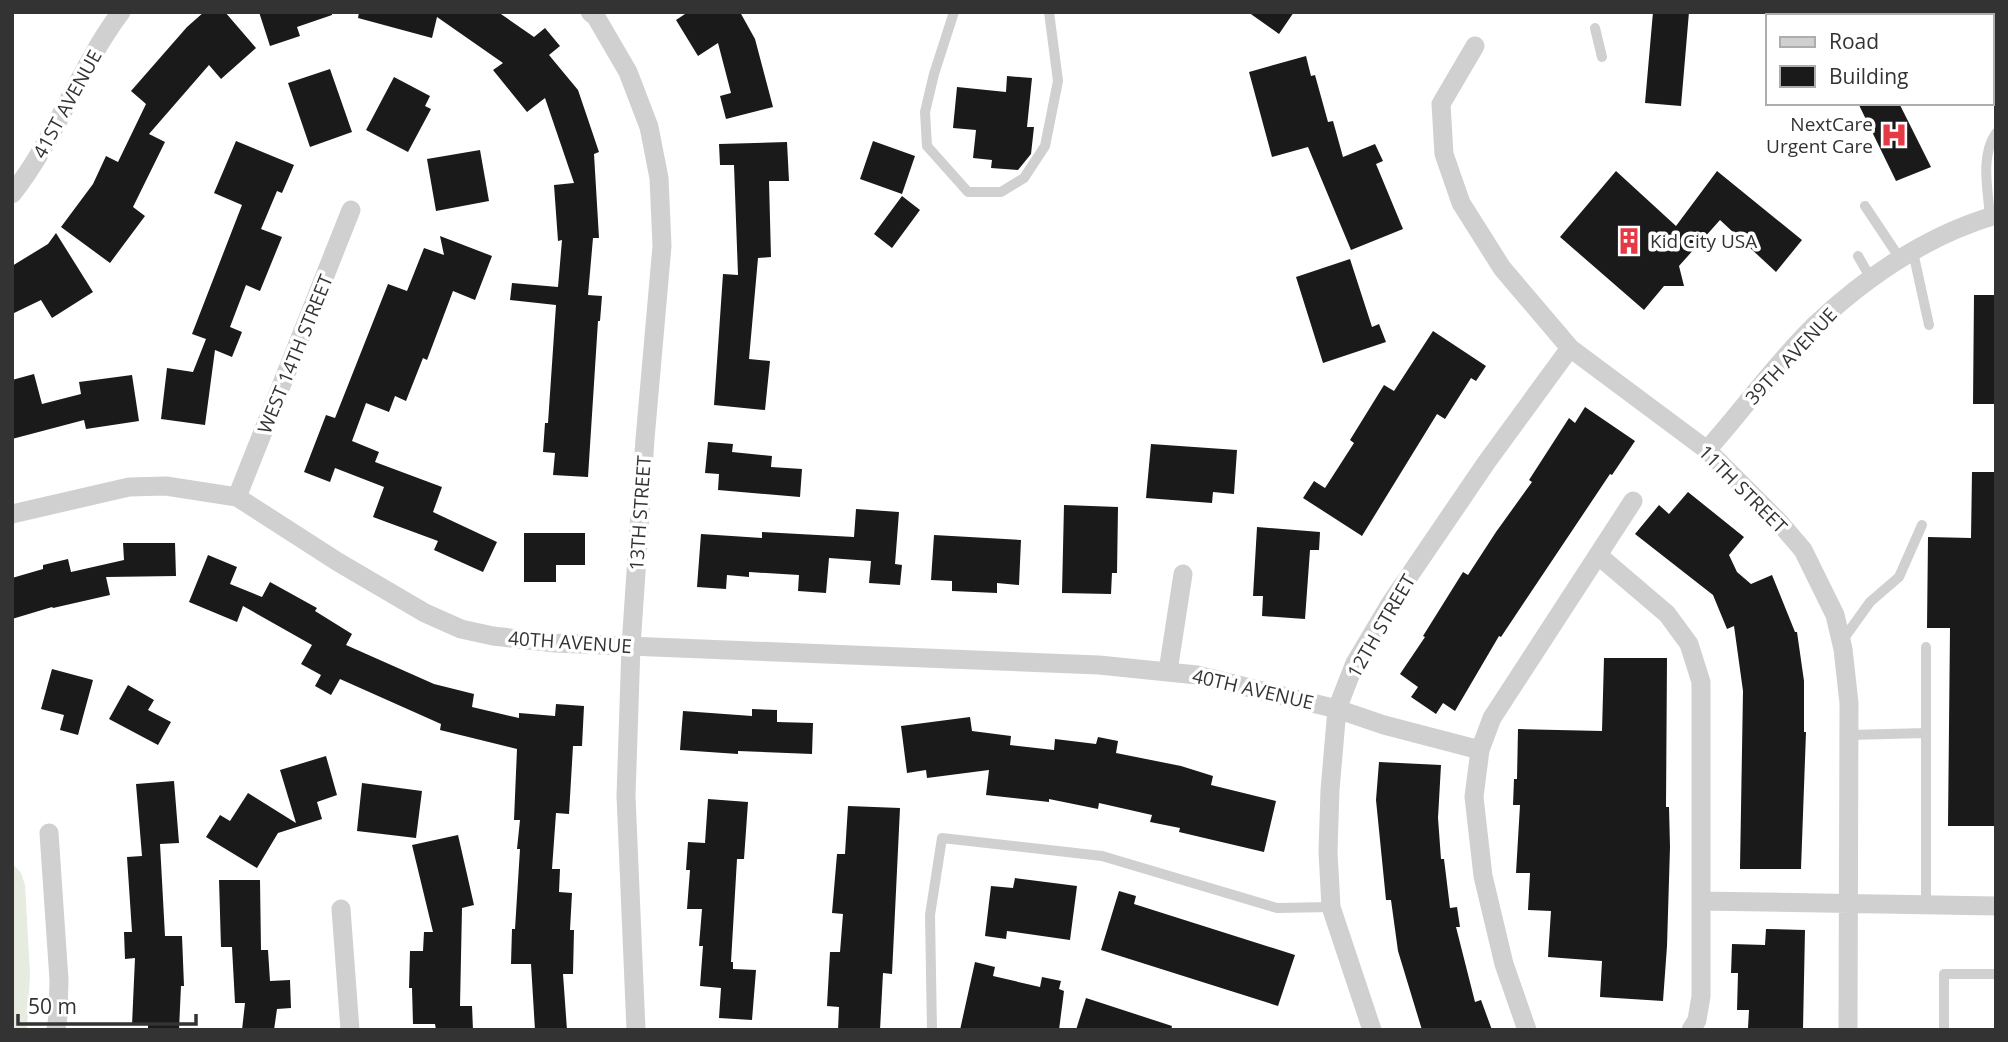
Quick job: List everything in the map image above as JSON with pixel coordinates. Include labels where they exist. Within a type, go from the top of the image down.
[{"type":"street","name":"41ST AVENUE","points":[[12,194],[34,165],[82,72],[121,12]]},
{"type":"street","name":"13TH STREET","points":[[596,14],[628,72],[645,116],[659,178],[662,246],[631,646],[626,796],[636,1030]]},
{"type":"street","name":"11TH STREET","points":[[1475,46],[1441,104],[1444,154],[1461,203],[1482,239],[1502,268],[1570,348],[1707,450],[1779,522],[1803,550],[1835,615],[1849,703],[1848,1030]]},
{"type":"street","name":"WEST 14TH STREET","points":[[237,497],[351,210]]},
{"type":"street","name":"39TH AVENUE","points":[[1707,450],[1814,326],[1870,277],[1973,222],[1993,216]]},
{"type":"street","name":"12TH STREET","points":[[1372,1030],[1331,906],[1328,852],[1337,709],[1355,663],[1390,604],[1486,463],[1570,348]]},
{"type":"street","name":"40TH AVENUE","points":[[12,514],[129,487],[166,486],[237,497],[425,613],[461,629],[493,636],[555,643],[1099,665],[1168,671],[1197,675],[1337,709],[1480,750]]},
{"type":"street","points":[[1527,1030],[1504,964],[1483,876],[1474,797],[1480,750],[1492,718],[1633,501]]},
{"type":"street","points":[[1599,556],[1667,614],[1689,645],[1701,682],[1701,996],[1697,1020],[1691,1030]]},
{"type":"street","name":"40TH AVENUE","points":[[1168,671],[1183,574]]},
{"type":"street","points":[[49,833],[59,980],[56,1030]]},
{"type":"street","points":[[1701,901],[1996,906]]},
{"type":"street","points":[[341,908],[350,1030]]},
{"type":"lane","points":[[954,12],[925,112],[926,146],[968,192],[1001,192],[1024,178],[1045,146],[1058,81],[1049,12]]},
{"type":"lane","points":[[1594,27],[1602,57]]},
{"type":"lane","points":[[1993,216],[1986,162],[1988,144],[1996,133]]},
{"type":"lane","points":[[1865,206],[1907,256],[1929,325]]},
{"type":"lane","points":[[1858,256],[1870,277]]},
{"type":"lane","points":[[1841,642],[1870,602],[1899,577],[1922,524]]},
{"type":"lane","points":[[1926,647],[1926,906]]},
{"type":"lane","points":[[1849,735],[1926,733]]},
{"type":"lane","points":[[932,1030],[930,915],[942,838],[1102,856],[1277,908],[1331,906]]},
{"type":"lane","points":[[1944,1030],[1944,974],[1996,974]]},
{"type":"shaded area","points":[[12,863],[21,873],[25,885],[30,974],[27,1030],[12,1030]]},
{"type":"building","points":[[204,12],[225,12],[256,48],[221,79],[209,65],[149,134],[165,142],[133,207],[145,216],[110,263],[61,227],[93,184],[106,156],[118,162],[146,104],[131,91],[187,27]]},
{"type":"building","points":[[259,12],[332,12],[332,15],[297,27],[300,36],[270,46]]},
{"type":"building","points":[[359,12],[498,12],[534,37],[545,28],[560,46],[549,55],[578,90],[599,152],[594,154],[599,238],[593,238],[588,295],[602,296],[588,477],[553,475],[555,453],[543,452],[545,423],[548,423],[556,305],[510,300],[512,283],[558,287],[562,240],[558,241],[554,185],[574,183],[545,98],[527,112],[493,70],[503,63],[437,17],[432,38],[358,18]]},
{"type":"building","points":[[688,12],[740,12],[755,39],[773,107],[726,119],[720,96],[731,93],[718,43],[698,56],[676,20]]},
{"type":"building","points":[[1248,12],[1294,12],[1279,34]]},
{"type":"building","points":[[1653,12],[1689,12],[1681,106],[1645,103]]},
{"type":"building","points":[[1306,56],[1311,76],[1315,75],[1328,122],[1333,121],[1343,157],[1375,144],[1383,161],[1376,164],[1403,229],[1351,250],[1308,147],[1272,157],[1249,72]]},
{"type":"building","points":[[330,69],[352,132],[310,147],[288,83]]},
{"type":"building","points":[[1007,76],[1032,78],[1027,127],[1034,127],[1031,154],[1018,170],[991,168],[992,160],[973,158],[976,130],[953,128],[957,87],[1006,92]]},
{"type":"building","points":[[394,77],[430,96],[425,106],[431,109],[408,152],[366,130]]},
{"type":"building","name":"NextCare Urgent Care","points":[[1859,105],[1900,105],[1931,167],[1896,181]]},
{"type":"building","points":[[236,141],[294,165],[282,193],[277,191],[261,229],[282,237],[260,291],[246,285],[230,327],[242,332],[232,357],[215,350],[205,425],[161,419],[167,368],[193,372],[206,339],[192,334],[242,205],[214,193]]},
{"type":"building","points":[[873,141],[915,156],[902,194],[860,179]]},
{"type":"building","points":[[787,142],[789,181],[769,181],[771,257],[758,258],[749,359],[770,361],[765,410],[714,405],[723,274],[738,275],[734,165],[720,165],[719,144]]},
{"type":"building","points":[[480,150],[489,201],[436,211],[427,159]]},
{"type":"building","name":"Kid City USA","points":[[1616,171],[1676,226],[1717,171],[1802,240],[1776,272],[1720,220],[1679,266],[1684,286],[1664,286],[1644,310],[1560,237]]},
{"type":"building","points":[[902,196],[920,210],[892,248],[874,234]]},
{"type":"building","points":[[56,233],[93,292],[52,318],[41,300],[12,314],[12,266],[48,244]]},
{"type":"building","points":[[440,236],[492,256],[475,300],[453,291],[427,360],[423,358],[406,401],[395,396],[389,412],[366,403],[352,441],[379,452],[375,462],[442,487],[433,512],[497,542],[483,572],[434,550],[438,541],[373,517],[384,487],[335,468],[330,482],[304,472],[326,415],[335,418],[388,284],[407,291],[424,248],[444,255]]},
{"type":"building","points":[[1350,259],[1372,327],[1379,324],[1386,342],[1323,363],[1296,277]]},
{"type":"building","points":[[1974,295],[1996,295],[1996,404],[1973,404]]},
{"type":"building","points":[[1433,331],[1486,366],[1476,381],[1471,378],[1445,419],[1437,414],[1362,536],[1303,498],[1314,481],[1325,488],[1354,443],[1350,440],[1384,385],[1394,391]]},
{"type":"building","points":[[34,374],[42,404],[81,394],[79,382],[132,375],[139,421],[86,429],[84,420],[12,439],[12,380]]},
{"type":"building","points":[[1585,407],[1635,441],[1501,637],[1499,636],[1455,711],[1443,703],[1436,714],[1411,697],[1418,687],[1400,674],[1463,572],[1468,575],[1532,482],[1529,480],[1569,418],[1575,423]]},
{"type":"building","points":[[708,442],[733,444],[732,452],[772,456],[771,467],[802,469],[800,497],[718,490],[719,474],[705,473]]},
{"type":"building","points":[[1151,444],[1237,450],[1234,494],[1213,492],[1212,503],[1146,498]]},
{"type":"building","points":[[1972,472],[1996,472],[1996,826],[1948,826],[1950,628],[1927,628],[1928,537],[1971,538]]},
{"type":"building","points":[[1688,492],[1744,537],[1729,555],[1737,572],[1751,584],[1772,575],[1797,632],[1804,681],[1806,732],[1801,869],[1740,869],[1743,691],[1734,626],[1727,629],[1713,595],[1635,534],[1659,505],[1669,514]]},
{"type":"building","points":[[1064,505],[1118,507],[1117,573],[1112,573],[1111,594],[1062,593]]},
{"type":"building","points":[[856,509],[899,512],[895,564],[902,565],[900,585],[869,583],[871,561],[829,558],[826,593],[798,591],[799,575],[749,572],[749,577],[727,575],[726,589],[697,587],[701,534],[762,538],[762,532],[854,537]]},
{"type":"building","points":[[1257,527],[1320,532],[1319,550],[1310,550],[1305,619],[1262,616],[1263,596],[1253,596]]},
{"type":"building","points":[[524,533],[585,533],[585,565],[556,565],[556,582],[524,582]]},
{"type":"building","points":[[934,535],[1021,540],[1019,585],[997,583],[997,593],[952,591],[952,581],[931,580]]},
{"type":"building","points":[[123,543],[175,543],[176,576],[106,577],[110,595],[52,607],[12,619],[12,578],[43,569],[43,565],[68,559],[71,572],[124,560]]},
{"type":"building","points":[[208,555],[237,567],[230,584],[262,597],[270,582],[317,608],[315,611],[352,634],[346,645],[434,684],[474,694],[472,707],[519,718],[519,713],[555,716],[556,704],[584,706],[582,746],[573,746],[569,814],[556,813],[552,869],[560,869],[559,892],[572,893],[570,930],[574,930],[573,974],[563,974],[567,1030],[535,1030],[531,964],[511,964],[520,849],[517,849],[520,820],[514,820],[517,749],[440,730],[441,724],[340,679],[331,695],[315,686],[321,675],[301,664],[312,645],[243,606],[237,622],[189,602]]},
{"type":"building","points":[[1604,658],[1667,658],[1666,807],[1669,807],[1670,847],[1663,1001],[1600,997],[1602,961],[1548,957],[1551,911],[1528,910],[1530,873],[1516,873],[1520,805],[1513,805],[1514,779],[1517,779],[1518,729],[1602,731]]},
{"type":"building","points":[[52,669],[93,680],[78,735],[60,730],[64,715],[41,709]]},
{"type":"building","points":[[128,685],[154,700],[148,710],[171,722],[158,745],[109,719]]},
{"type":"building","points":[[752,709],[777,710],[777,722],[813,723],[812,754],[738,751],[738,754],[680,750],[683,711],[752,716]]},
{"type":"building","points":[[970,717],[972,731],[1011,736],[1010,745],[1054,750],[1055,739],[1096,744],[1098,737],[1118,741],[1116,753],[1181,766],[1213,776],[1211,785],[1276,801],[1264,852],[1179,832],[1180,828],[1150,822],[1152,815],[1099,803],[1098,809],[1049,799],[1049,802],[986,795],[989,770],[927,778],[926,770],[907,773],[901,726]]},
{"type":"building","points":[[326,756],[337,795],[317,802],[322,819],[278,833],[257,868],[206,837],[220,815],[230,821],[248,793],[296,823],[280,770]]},
{"type":"building","points":[[1379,762],[1441,765],[1438,818],[1441,859],[1444,859],[1450,908],[1457,907],[1460,927],[1456,927],[1475,1002],[1481,1000],[1492,1030],[1422,1030],[1398,951],[1391,900],[1386,900],[1376,800]]},
{"type":"building","points":[[174,781],[179,843],[160,844],[165,936],[182,936],[184,986],[181,986],[179,1030],[148,1030],[148,1025],[132,1025],[135,958],[125,959],[124,932],[132,932],[127,857],[142,856],[136,784]]},
{"type":"building","points":[[362,783],[422,791],[416,838],[357,831]]},
{"type":"building","points":[[708,799],[748,802],[744,859],[737,859],[731,962],[733,969],[756,970],[752,1020],[719,1018],[721,988],[700,986],[702,909],[687,909],[690,870],[686,870],[688,842],[705,843]]},
{"type":"building","points":[[848,806],[900,808],[892,974],[883,973],[880,1030],[838,1030],[839,1007],[827,1006],[830,952],[840,952],[843,914],[832,913],[837,854],[845,854]]},
{"type":"building","points":[[458,835],[474,905],[462,908],[460,1006],[472,1006],[473,1030],[436,1030],[435,1024],[413,1024],[412,988],[409,988],[410,951],[423,951],[424,932],[433,932],[412,845]]},
{"type":"building","points":[[1015,878],[1077,886],[1070,940],[1007,931],[1006,939],[985,936],[991,886],[1013,888]]},
{"type":"building","points":[[219,880],[260,880],[261,950],[268,950],[270,981],[290,980],[291,1008],[277,1009],[274,1030],[242,1030],[245,1003],[235,1003],[232,947],[221,947]]},
{"type":"building","points":[[1119,891],[1136,896],[1134,904],[1295,955],[1278,1006],[1101,950]]},
{"type":"building","points":[[1766,929],[1805,930],[1803,1029],[1748,1028],[1749,1010],[1737,1010],[1738,973],[1731,973],[1732,944],[1765,945]]},
{"type":"building","points":[[975,962],[995,967],[993,976],[1040,987],[1042,977],[1061,981],[1059,989],[1064,991],[1059,1030],[960,1030]]},
{"type":"building","points":[[1086,998],[1172,1026],[1171,1030],[1076,1030]]},
{"type":"place","name":"NextCare Urgent Care","points":[[1894,135]]},
{"type":"place","name":"Kid City USA","points":[[1629,241]]}]
